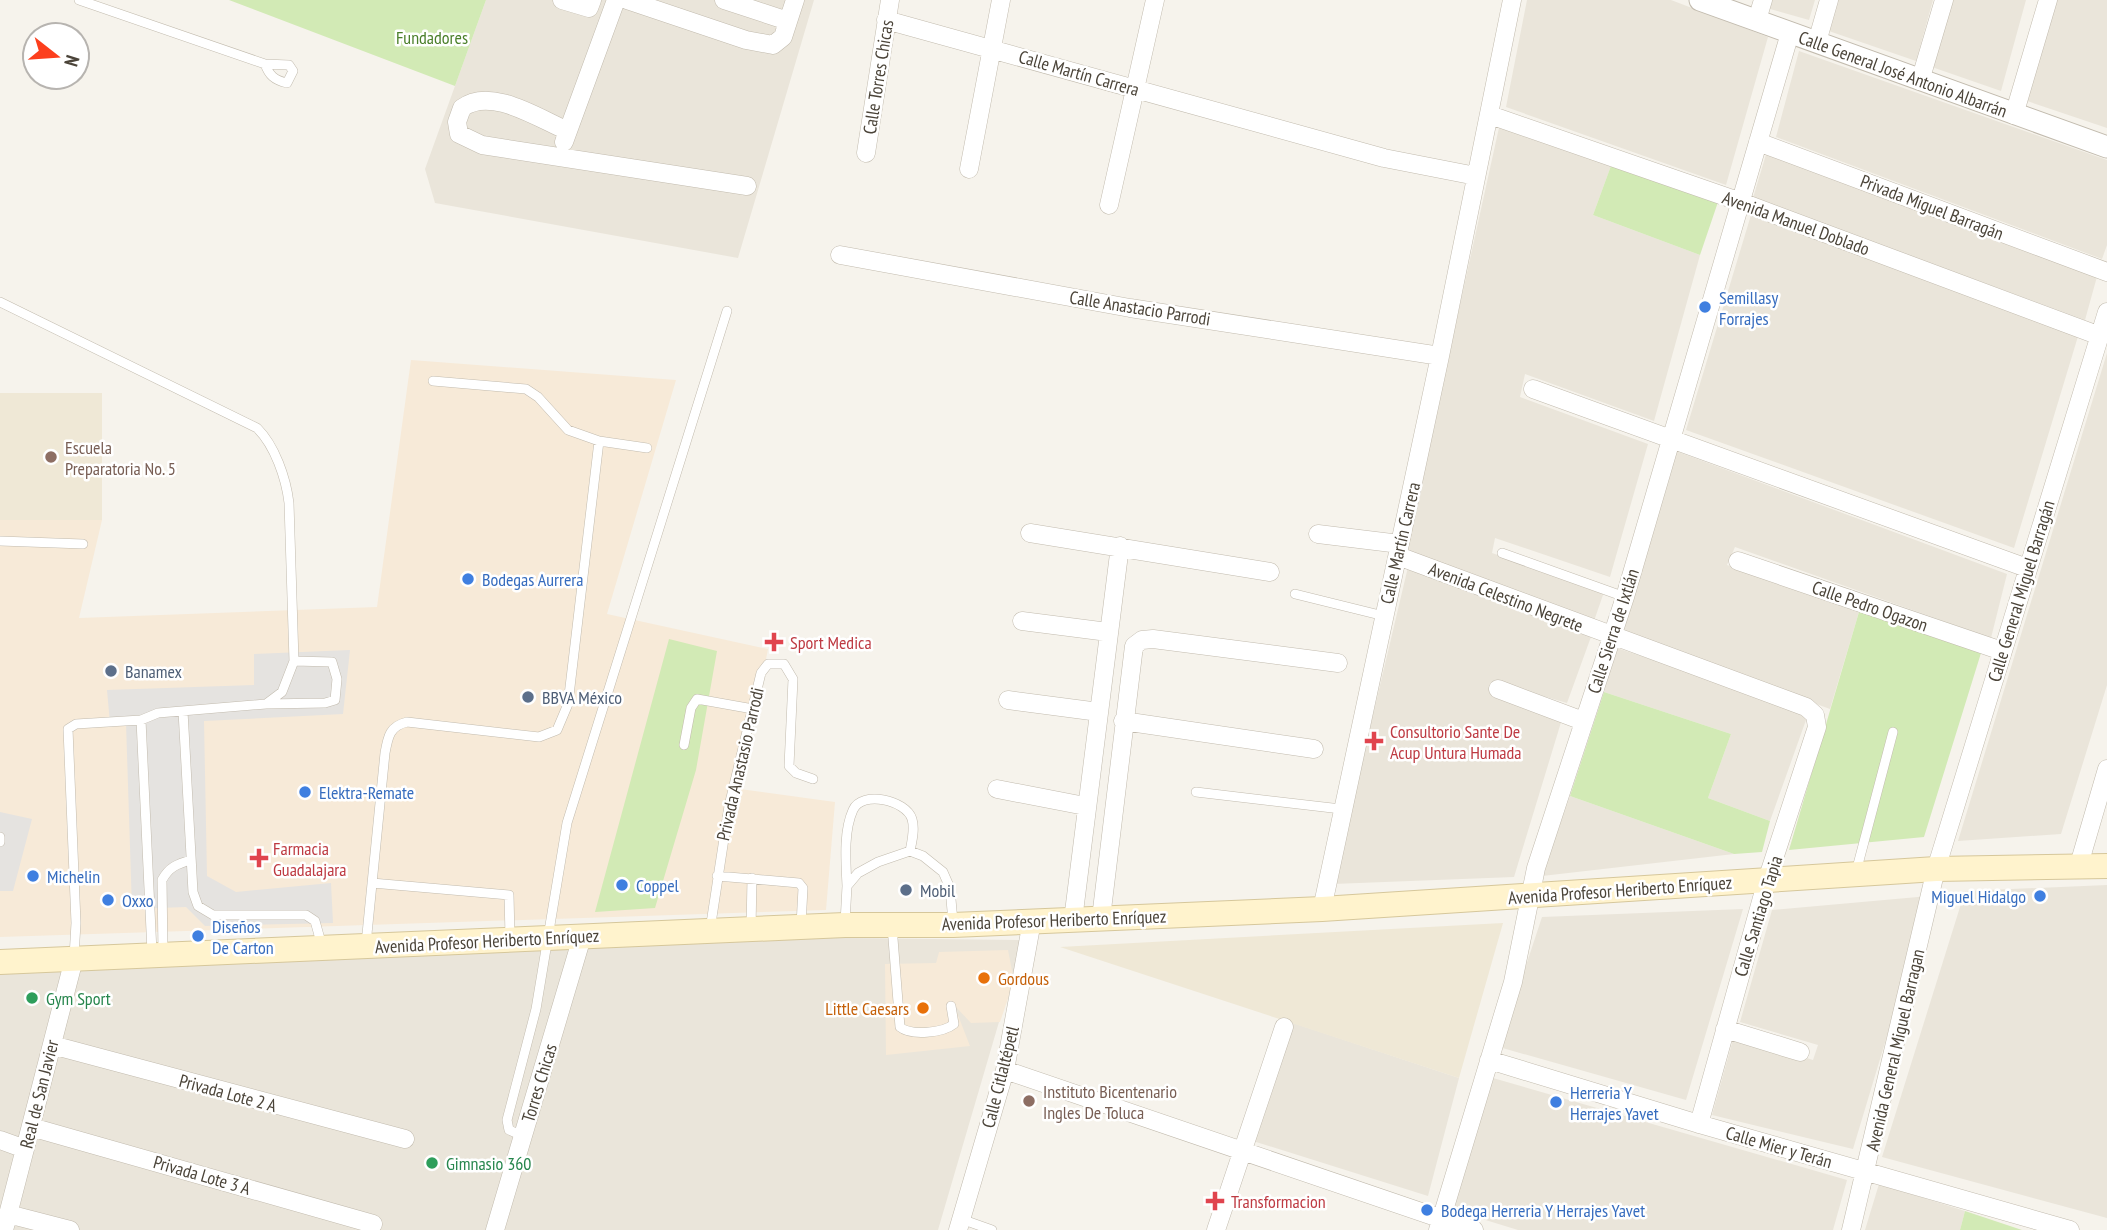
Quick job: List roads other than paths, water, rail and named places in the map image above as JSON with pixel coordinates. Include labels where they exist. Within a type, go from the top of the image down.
[{"type":"main road","name":"Avenida Profesor Heriberto Enríquez","points":[[0,962],[845,925],[953,925],[1322,909],[1936,869],[2107,866]]},
{"type":"street","points":[[560,156],[614,7],[562,0]]},
{"type":"street","points":[[627,0],[746,40],[777,44],[795,0]]},
{"type":"street","points":[[724,0],[758,6],[788,21]]},
{"type":"street","name":"Calle Torres Chicas","points":[[866,153],[890,0]]},
{"type":"street","points":[[969,169],[1001,0]]},
{"type":"street","points":[[1109,205],[1155,0]]},
{"type":"street","name":"Calle Martín Carrera","points":[[1322,909],[1440,356],[1512,0]]},
{"type":"street","name":"Calle General José Antonio Albarrán","points":[[1700,0],[1760,10],[1790,33],[2107,147]]},
{"type":"street","points":[[1817,42],[1829,0]]},
{"type":"street","points":[[1920,81],[1944,0]]},
{"type":"street","points":[[2014,115],[2048,0]]},
{"type":"street","points":[[746,40],[758,6]]},
{"type":"street","name":"Calle Martín Carrera","points":[[886,20],[1384,158],[1476,176]]},
{"type":"street","name":"Calle Sierra de Ixtlán","points":[[1439,1225],[1513,982],[1530,896],[1547,833],[1625,597],[1790,33]]},
{"type":"street","points":[[568,131],[490,100],[470,102],[462,108],[459,116],[459,134],[468,141],[747,186]]},
{"type":"street","name":"Avenida Manuel Doblado","points":[[1490,115],[1741,202],[2100,336]]},
{"type":"street","name":"Privada Miguel Barragán","points":[[1758,142],[2107,272]]},
{"type":"street","name":"Calle Anastacio Parrodi","points":[[840,255],[1129,307],[1440,356]]},
{"type":"street","name":"Calle General Miguel Barragán","points":[[1936,869],[2107,312]]},
{"type":"street","points":[[1533,389],[2027,568]]},
{"type":"street","points":[[1030,533],[1270,572]]},
{"type":"street","name":"Avenida Celestino Negrete","points":[[1318,534],[1399,550],[1612,636],[1811,710]]},
{"type":"street","points":[[1073,920],[1085,806],[1120,546]]},
{"type":"street","name":"Calle Pedro Ogazon","points":[[1738,561],[2002,651]]},
{"type":"street","points":[[1022,621],[1108,632]]},
{"type":"street","points":[[1101,918],[1122,721],[1134,646],[1142,640],[1338,663]]},
{"type":"street","points":[[1498,689],[1583,721]]},
{"type":"street","points":[[1007,701],[1098,712]]},
{"type":"street","name":"Calle Santiago Tapia","points":[[1699,1124],[1767,880],[1817,727],[1811,710]]},
{"type":"street","points":[[1122,721],[1314,749]]},
{"type":"street","points":[[2078,867],[2107,769]]},
{"type":"street","points":[[997,789],[1085,806]]},
{"type":"street","name":"Avenida General Miguel Barragan","points":[[1851,1230],[1867,1173],[1936,869]]},
{"type":"street","name":"Calle Citlaltépetl","points":[[960,1225],[1005,1070],[1032,921]]},
{"type":"street","name":"Torres Chicas","points":[[495,1230],[582,936]]},
{"type":"street","name":"Real de San Javier","points":[[4,1225],[74,959]]},
{"type":"street","points":[[1216,1230],[1284,1027]]},
{"type":"street","points":[[1725,1029],[1800,1052]]},
{"type":"street","name":"Privada Lote 2 A","points":[[52,1045],[405,1139]]},
{"type":"street","name":"Calle Mier y Terán","points":[[1489,1060],[1699,1124],[2070,1230]]},
{"type":"street","points":[[1005,1070],[1243,1150],[1439,1225],[1474,1230]]},
{"type":"street","name":"Privada Lote 3 A","points":[[31,1127],[373,1224]]},
{"type":"street","points":[[0,1140],[25,1149]]},
{"type":"street","points":[[4,1225],[70,1230]]},
{"type":"lane","points":[[79,0],[265,64]]},
{"type":"lane","points":[[0,302],[257,428],[265,436],[286,484],[289,503],[294,661],[282,692],[266,704]]},
{"type":"lane","points":[[523,1136],[509,1130],[507,1120],[536,1009],[568,823],[727,312]]},
{"type":"lane","points":[[433,381],[526,389],[538,397],[568,430],[599,441],[647,448]]},
{"type":"lane","points":[[366,946],[385,753],[391,731],[396,724],[407,722],[539,737],[557,730],[564,720],[599,441]]},
{"type":"lane","points":[[0,541],[83,544]]},
{"type":"lane","points":[[1502,553],[1625,597]]},
{"type":"lane","points":[[1295,594],[1384,617]]},
{"type":"lane","points":[[74,959],[76,922],[67,734],[76,724],[141,720],[152,714],[266,704],[325,704],[335,699],[337,679],[332,662],[294,661]]},
{"type":"lane","name":"Privada Anastasio Parrodi","points":[[710,931],[730,799],[761,673],[768,664],[784,664],[793,679],[789,766],[796,773],[813,779]]},
{"type":"lane","points":[[684,745],[691,708],[697,699],[753,709]]},
{"type":"lane","points":[[183,711],[193,892],[198,906],[205,913],[213,915],[306,915],[315,921],[322,948]]},
{"type":"lane","points":[[141,720],[158,955]]},
{"type":"lane","points":[[1855,876],[1893,732]]},
{"type":"lane","points":[[1196,792],[1342,809]]},
{"type":"lane","points":[[845,925],[848,831],[854,808],[871,799],[891,802],[905,808],[912,817],[914,828],[910,851]]},
{"type":"lane","points":[[0,837],[0,842]]},
{"type":"lane","points":[[847,886],[868,867],[910,851],[923,856],[943,872],[950,888],[953,925]]},
{"type":"lane","points":[[158,955],[162,880],[168,870],[191,860]]},
{"type":"lane","points":[[717,876],[796,881],[803,886],[801,927]]},
{"type":"lane","points":[[751,929],[752,878]]},
{"type":"lane","points":[[372,883],[509,895],[510,940]]},
{"type":"lane","points":[[892,925],[900,1027],[915,1033],[948,1028],[954,1024],[951,1006]]},
{"type":"lane","points":[[960,1225],[992,1230]]},
{"type":"place","name":"Semillasy Forrajes","points":[[1705,307]]},
{"type":"place","name":"Escuela Preparatoria No. 5","points":[[51,457]]},
{"type":"place","name":"Bodegas Aurrera","points":[[468,579]]},
{"type":"place","name":"Sport Medica","points":[[774,642]]},
{"type":"place","name":"Banamex","points":[[111,671]]},
{"type":"place","name":"BBVA México","points":[[528,697]]},
{"type":"place","name":"Consultorio Sante De Acup Untura Humada","points":[[1374,741]]},
{"type":"place","name":"Elektra-Remate","points":[[305,792]]},
{"type":"place","name":"Farmacia Guadalajara","points":[[259,858]]},
{"type":"place","name":"Michelin","points":[[33,876]]},
{"type":"place","name":"Coppel","points":[[622,885]]},
{"type":"place","name":"Mobil","points":[[906,890]]},
{"type":"place","name":"Miguel Hidalgo","points":[[2040,896]]},
{"type":"place","name":"Oxxo","points":[[108,900]]},
{"type":"place","name":"Diseños De Carton","points":[[198,936]]},
{"type":"place","name":"Gordous","points":[[984,978]]},
{"type":"place","name":"Gym Sport","points":[[32,998]]},
{"type":"place","name":"Little Caesars","points":[[923,1008]]},
{"type":"place","name":"Instituto Bicentenario Ingles De Toluca","points":[[1029,1101]]},
{"type":"place","name":"Herreria Y Herrajes Yavet","points":[[1556,1102]]},
{"type":"place","name":"Gimnasio 360","points":[[432,1163]]},
{"type":"place","name":"Transformacion","points":[[1215,1201]]},
{"type":"place","name":"Bodega Herreria Y Herrajes Yavet","points":[[1427,1210]]},
{"type":"park label","name":"Fundadores","points":[[432,37]]}]
